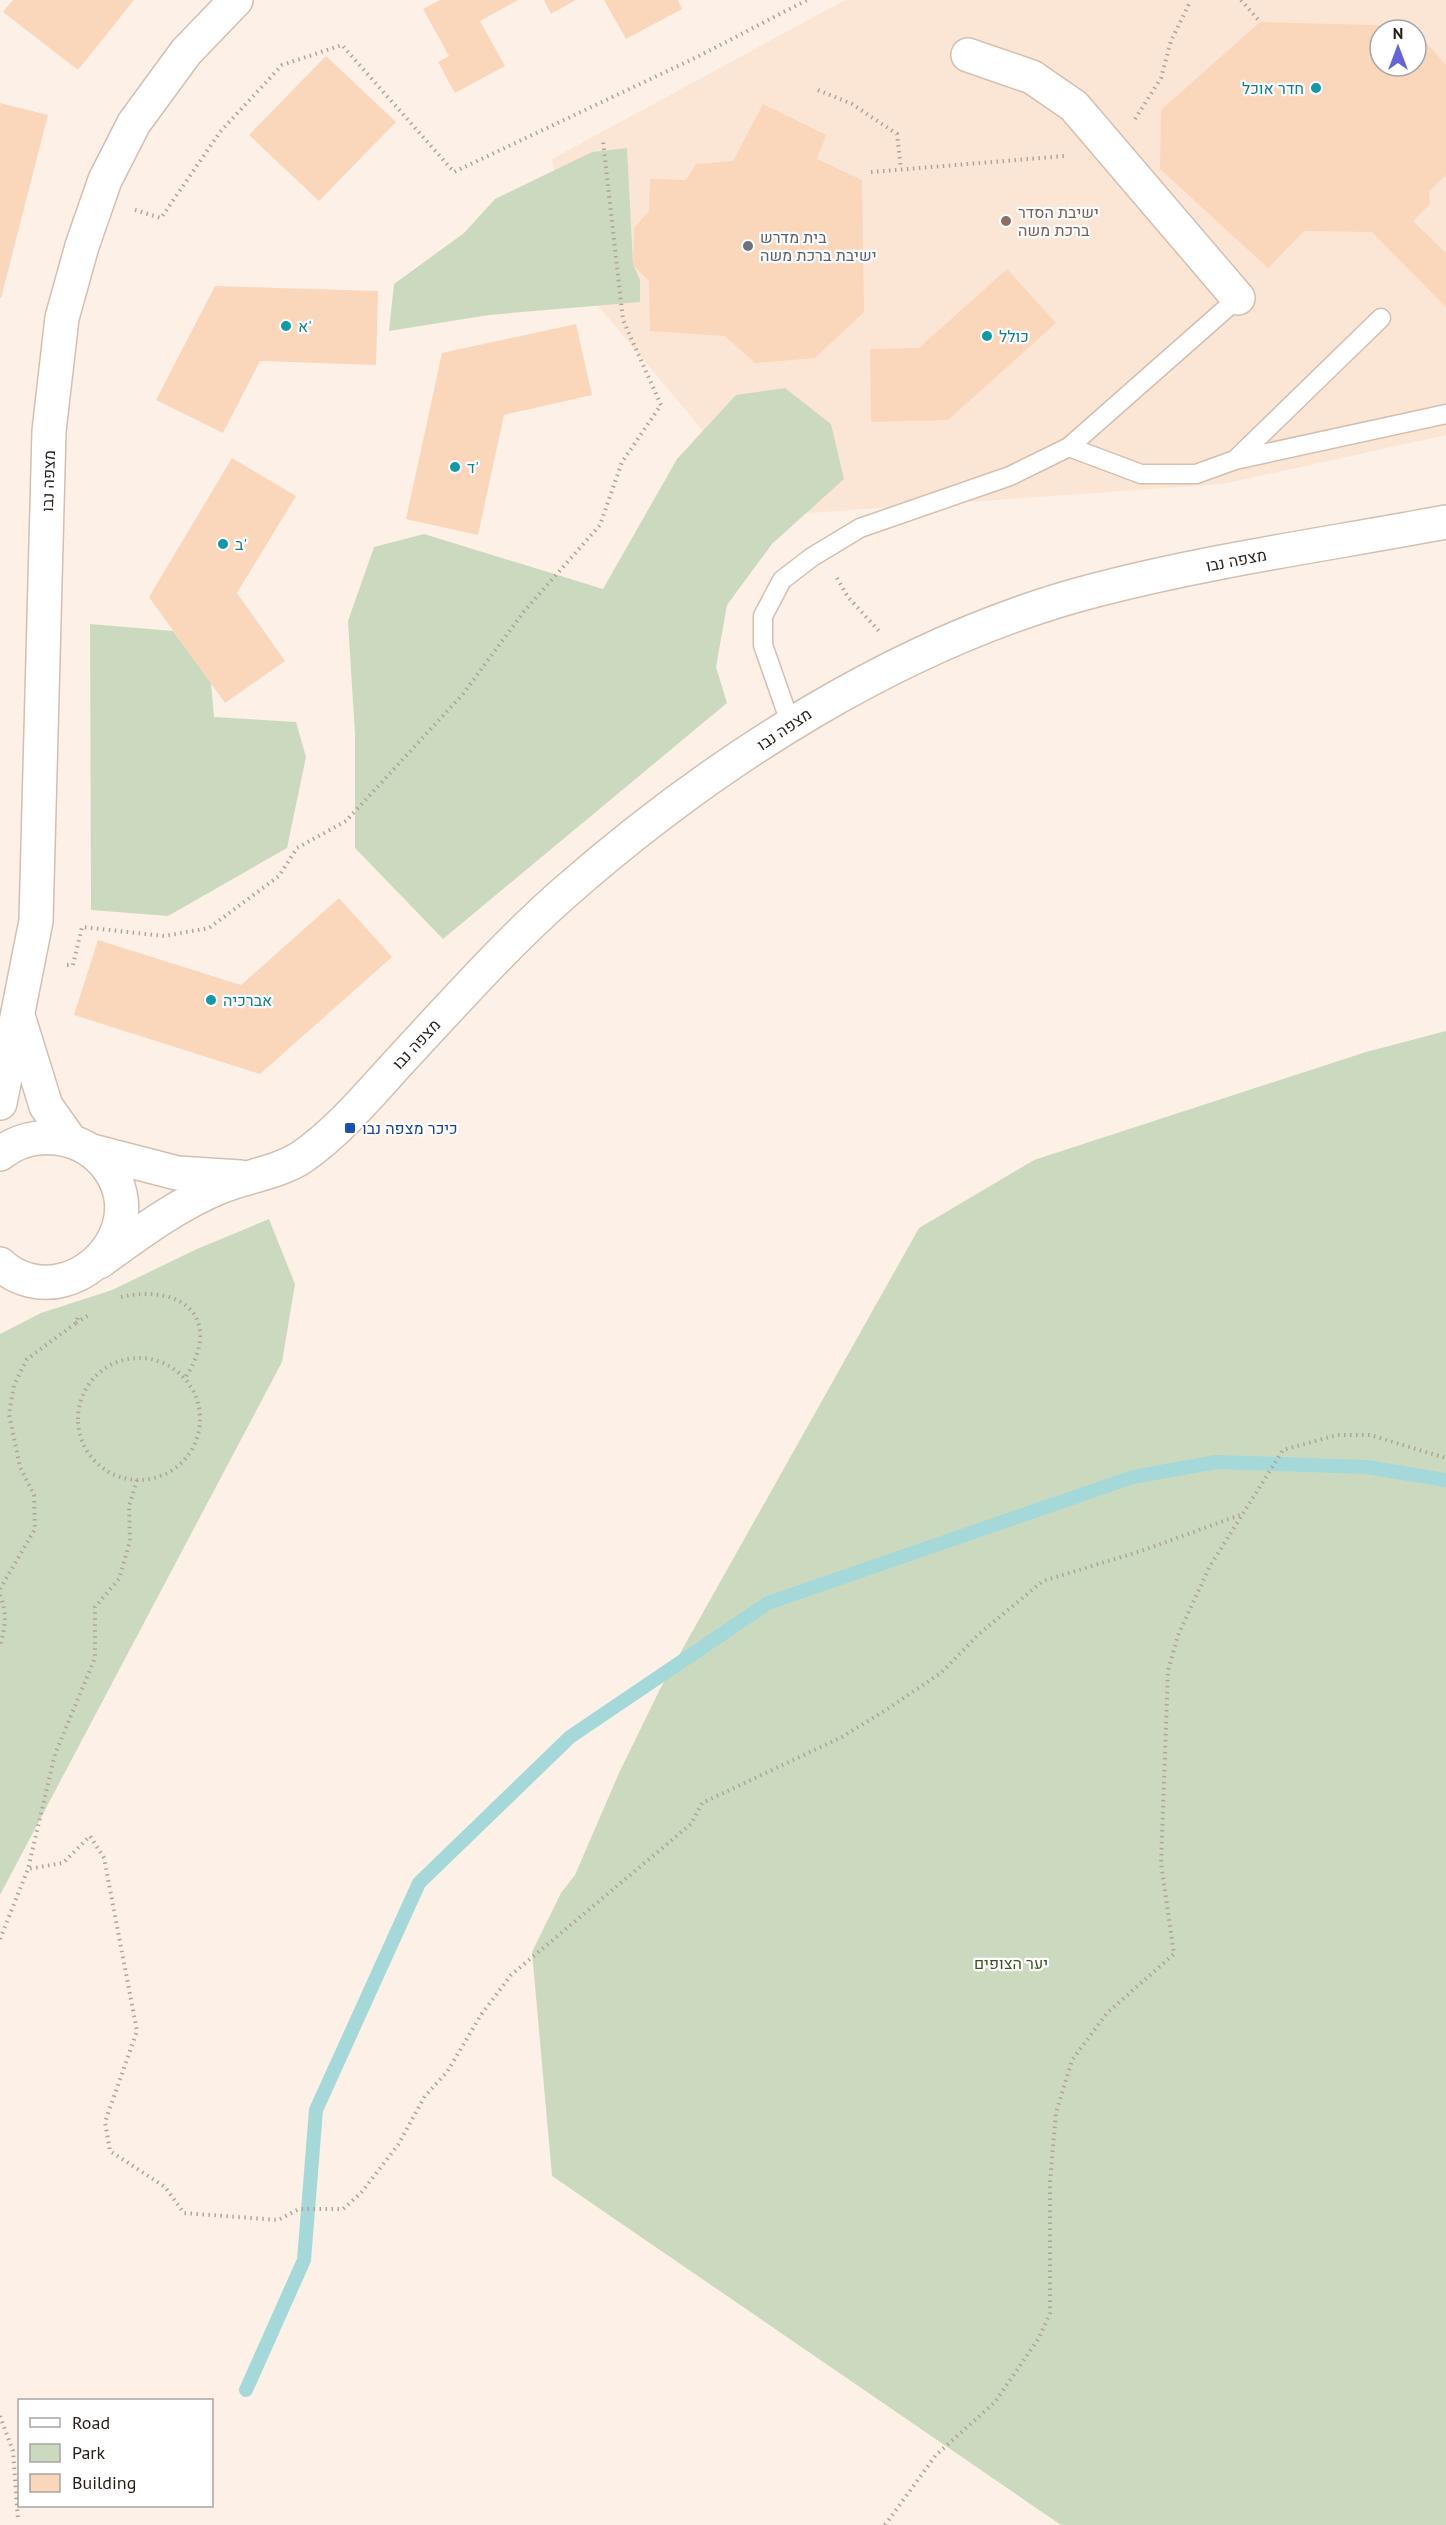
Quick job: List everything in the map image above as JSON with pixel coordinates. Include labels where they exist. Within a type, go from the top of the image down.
[{"type":"street","name":"מצפה נבו","points":[[0,1103],[36,921],[49,431],[62,318],[82,246],[99,198],[134,123],[186,52],[236,0]]},
{"type":"street","points":[[968,55],[1032,77],[1074,106],[1238,298]]},
{"type":"street","name":"מצפה נבו","points":[[55,1283],[79,1276],[160,1219],[223,1186],[254,1178],[300,1158],[336,1128],[484,971],[554,902],[629,836],[818,707],[909,661],[1004,619],[1095,590],[1228,561],[1446,522]]},
{"type":"street","name":"מצפה נבו","points":[[17,1011],[46,1106],[81,1145],[177,1173],[254,1178]]},
{"type":"street","points":[[0,1154],[22,1141],[44,1136],[81,1145],[110,1170],[119,1193],[121,1218],[114,1241],[99,1262]]},
{"type":"street","points":[[0,1264],[8,1271],[30,1281],[55,1283]]},
{"type":"street","points":[[0,1293],[55,1283]]},
{"type":"lane","points":[[791,724],[762,645],[762,616],[782,580],[860,528],[1010,476],[1069,447],[1238,298]]},
{"type":"lane","points":[[1235,460],[1381,318]]},
{"type":"lane","points":[[1069,447],[1141,474],[1196,474],[1235,460],[1446,414]]},
{"type":"path","points":[[99,198],[161,218],[220,132],[282,65],[342,45],[454,172],[697,57],[807,0]]},
{"type":"path","points":[[1241,0],[1260,22]]},
{"type":"path","points":[[818,90],[852,104],[897,134],[901,169]]},
{"type":"path","points":[[124,933],[164,936],[209,928],[279,876],[297,848],[346,820],[463,694],[525,610],[600,525],[622,462],[661,405],[623,320],[603,141]]},
{"type":"path","points":[[821,552],[848,597],[909,661]]},
{"type":"path","points":[[76,1323],[99,1262]]},
{"type":"path","points":[[114,1298],[142,1292],[166,1295],[185,1303],[196,1315],[200,1332],[195,1362],[185,1378]]},
{"type":"path","points":[[0,1589],[35,1529],[34,1495],[21,1467],[9,1414],[14,1385],[27,1359],[95,1311]]},
{"type":"path","points":[[129,1358],[150,1358],[169,1365],[185,1378],[196,1395],[200,1415],[198,1435],[190,1453],[175,1468],[158,1477],[137,1480],[117,1477],[99,1467],[86,1452],[78,1433],[77,1413],[82,1393],[94,1376],[110,1364],[129,1358]]},
{"type":"path","points":[[885,2525],[936,2455],[995,2402],[1039,2338],[1050,2313],[1050,2181],[1056,2113],[1072,2060],[1107,2013],[1174,1954],[1161,1863],[1167,1671],[1178,1635],[1210,1566],[1283,1450],[1337,1436],[1370,1435],[1446,1458]]},
{"type":"path","points":[[0,1939],[28,1869],[55,1754],[95,1658],[95,1607],[119,1579],[130,1541],[129,1506],[137,1480]]},
{"type":"path","points":[[28,1869],[63,1863],[90,1836],[104,1858],[137,2031],[105,2121],[110,2151],[165,2187],[184,2212],[278,2220],[299,2209],[343,2209],[360,2193],[398,2145],[426,2096],[447,2072],[481,2015],[511,1975],[691,1824],[702,1803],[842,1737],[889,1708],[942,1672],[979,1634],[1043,1581],[1144,1550],[1240,1515]]},
{"type":"path","points":[[0,1595],[5,1609],[5,1627],[0,1645]]},
{"type":"path","points":[[0,2416],[13,2451],[18,2520]]},
{"type":"shaded area","name":"ישיבת הסדר ברכת משה","points":[[845,0],[1446,0],[1446,435],[1223,484],[767,516],[709,438],[579,283],[552,159]]},
{"type":"green space","points":[[627,148],[633,264],[640,280],[640,302],[489,315],[389,331],[394,284],[464,233],[495,199],[592,152]]},
{"type":"green space","points":[[785,388],[831,424],[844,479],[772,544],[727,605],[716,667],[727,703],[443,939],[355,848],[355,735],[348,621],[374,547],[424,534],[603,589],[677,459],[736,395]]},
{"type":"green space","points":[[90,624],[173,631],[211,683],[214,717],[296,722],[306,757],[287,848],[168,916],[91,910]]},
{"type":"green space","name":"יער הצופים","points":[[1446,1031],[1446,2525],[1061,2525],[552,2176],[532,1952],[561,1893],[575,1875],[619,1773],[660,1689],[919,1228],[1034,1160],[1366,1052]]},
{"type":"green space","points":[[269,1219],[295,1284],[282,1362],[0,1895],[0,1334],[41,1313],[112,1290],[197,1249]]},
{"type":"building","points":[[13,0],[134,0],[78,70],[3,12]]},
{"type":"building","points":[[440,0],[518,0],[480,21],[505,66],[455,93],[438,62],[449,56],[423,9]]},
{"type":"building","points":[[544,0],[576,0],[551,14]]},
{"type":"building","points":[[604,0],[678,0],[682,9],[626,39]]},
{"type":"building","points":[[1260,22],[1368,25],[1368,78],[1428,78],[1428,45],[1446,65],[1446,175],[1429,191],[1430,204],[1413,221],[1446,253],[1446,307],[1372,232],[1304,231],[1268,268],[1160,169],[1161,110]]},
{"type":"building","points":[[326,56],[396,122],[319,201],[249,135]]},
{"type":"building","points":[[0,103],[48,115],[1,298],[0,298]]},
{"type":"building","name":"בית מדרש ישיבת ברכת משה","points":[[763,104],[826,135],[817,159],[862,180],[864,312],[815,358],[755,363],[725,336],[650,331],[649,281],[633,265],[634,228],[649,211],[650,179],[686,180],[696,164],[733,161]]},
{"type":"building","name":"כולל","points":[[1007,269],[1056,323],[948,420],[871,422],[870,349],[919,348]]},
{"type":"building","name":"א'","points":[[215,286],[378,291],[376,365],[260,361],[223,433],[156,400]]},
{"type":"building","name":"ד'","points":[[576,324],[592,395],[504,415],[478,535],[406,519],[442,353]]},
{"type":"building","name":"ב'","points":[[232,458],[296,496],[237,593],[285,661],[225,703],[149,597]]},
{"type":"building","name":"אברכיה","points":[[339,898],[392,957],[260,1074],[74,1015],[98,940],[241,985]]},
{"type":"waterway","points":[[246,2390],[304,2260],[316,2110],[419,1883],[570,1737],[768,1603],[1133,1477],[1216,1462],[1367,1467],[1446,1480]]},
{"type":"place","name":"חדר אוכל","points":[[1316,88]]},
{"type":"place","name":"ישיבת הסדר ברכת משה","points":[[1006,221]]},
{"type":"place","name":"בית מדרש ישיבת ברכת משה","points":[[748,246]]},
{"type":"place","name":"א'","points":[[286,326]]},
{"type":"place","name":"כולל","points":[[987,336]]},
{"type":"place","name":"ד'","points":[[455,467]]},
{"type":"place","name":"ב'","points":[[223,544]]},
{"type":"place","name":"אברכיה","points":[[211,1000]]},
{"type":"place","name":"כיכר מצפה נבו","points":[[350,1128]]}]
